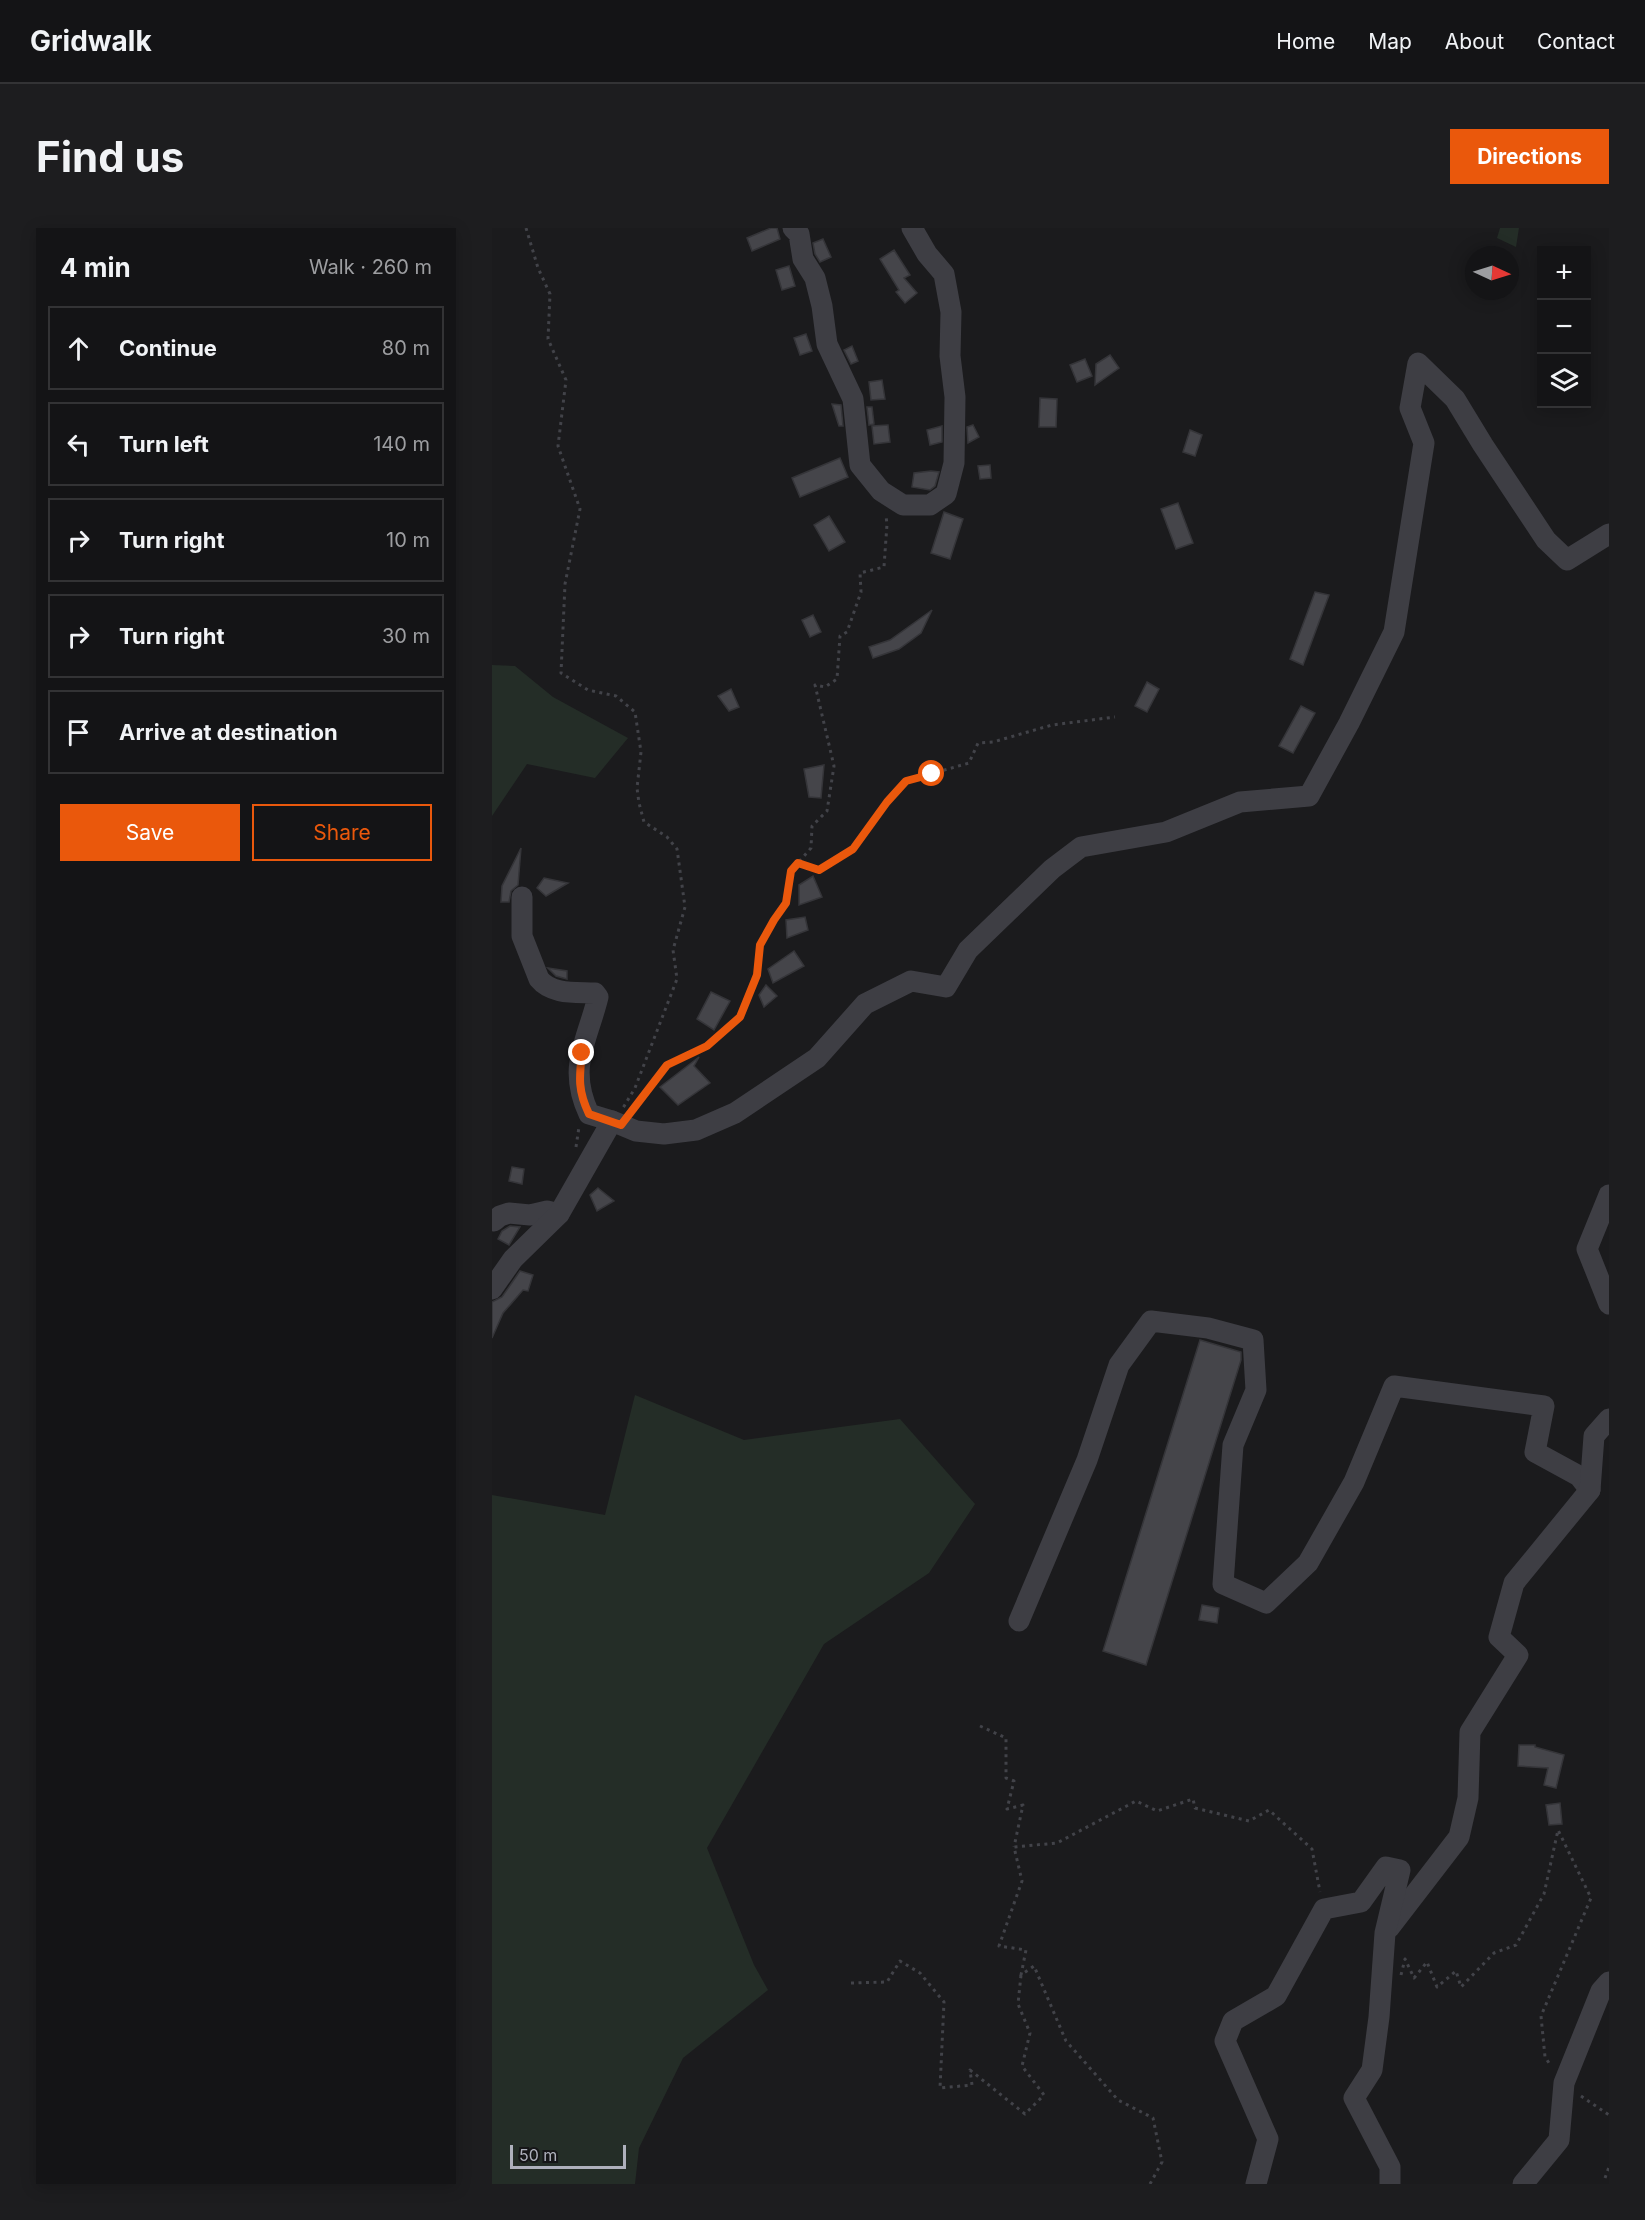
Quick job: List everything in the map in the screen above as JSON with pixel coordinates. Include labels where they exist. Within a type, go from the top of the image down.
[{"type":"street","points":[[794,228],[799,234],[803,259],[815,278],[822,306],[827,344],[853,399],[860,465],[881,491],[903,505],[930,505],[946,494],[954,464],[955,397],[950,356],[951,312],[944,274],[927,254],[912,228]]},
{"type":"street","points":[[522,897],[522,936],[539,979],[543,984],[557,991],[595,993],[598,997],[582,1053],[579,1076],[580,1095],[589,1114],[636,1131],[664,1134],[696,1130],[735,1113],[817,1058],[865,1004],[911,981],[945,987],[968,950],[1052,869],[1081,847],[1166,832],[1240,802],[1309,796],[1349,723],[1394,632],[1424,443],[1410,408],[1419,363],[1455,399],[1546,540],[1567,560],[1609,534]]},
{"type":"street","points":[[492,1289],[513,1259],[559,1214],[617,1123]]},
{"type":"street","points":[[1609,1196],[1587,1249],[1609,1304]]},
{"type":"street","points":[[494,1221],[509,1213],[530,1215],[547,1211],[559,1214]]},
{"type":"street","points":[[1019,1621],[1087,1460],[1119,1365],[1151,1321],[1209,1328],[1253,1340],[1256,1390],[1233,1445],[1223,1584],[1266,1603],[1308,1563],[1354,1482],[1394,1386],[1544,1406],[1535,1452],[1579,1476],[1590,1490]]},
{"type":"street","points":[[1385,1933],[1459,1836],[1468,1798],[1470,1732],[1518,1655],[1499,1637],[1514,1583],[1590,1490],[1594,1437],[1609,1419]]},
{"type":"street","points":[[1256,2184],[1268,2139],[1225,2041],[1233,2021],[1276,1996],[1324,1909],[1361,1902],[1386,1867],[1400,1870],[1385,1933],[1379,2017],[1371,2070],[1354,2098],[1390,2167],[1390,2184]]},
{"type":"street","points":[[1523,2184],[1559,2140],[1564,2083],[1601,1991],[1609,1982]]},
{"type":"path","points":[[526,228],[538,268],[550,294],[548,339],[566,380],[558,446],[580,510],[565,584],[561,673],[588,690],[616,696],[635,712],[641,752],[637,788],[639,803],[644,822],[667,837],[676,849],[685,907],[673,950],[677,979],[634,1088],[617,1123]]},
{"type":"path","points":[[617,1123],[667,1065],[707,1046],[740,1017],[757,975],[760,945],[786,903],[791,871],[811,848],[812,826],[827,811],[834,766],[815,685],[825,687],[837,680],[840,636],[847,632],[861,592],[860,573],[884,567],[887,524],[881,491]]},
{"type":"path","points":[[798,863],[819,870],[853,849],[887,802],[906,781],[969,763],[978,743],[993,742],[1052,725],[1115,717]]},
{"type":"path","points":[[851,1983],[887,1982],[900,1961],[920,1973],[944,2002],[940,2088],[972,2085],[970,2070],[1025,2114],[1044,2096],[1022,2066],[1030,2033],[1018,2004],[1026,1950],[999,1946],[1022,1881],[1014,1848],[1023,1805],[1007,1809],[1014,1781],[1006,1778],[1006,1738],[980,1726]]},
{"type":"path","points":[[1014,1848],[1057,1844],[1136,1801],[1156,1811],[1193,1799],[1195,1808],[1249,1821],[1269,1809],[1312,1849],[1317,1884],[1324,1909]]},
{"type":"path","points":[[1400,1978],[1405,1959],[1414,1978],[1427,1962],[1437,1987],[1456,1971],[1461,1987],[1494,1953],[1516,1945],[1544,1894],[1558,1830],[1591,1898],[1541,2016],[1545,2057],[1564,2083],[1609,2115]]},
{"type":"path","points":[[1021,1975],[1034,1966],[1066,2041],[1118,2100],[1153,2118],[1162,2162],[1150,2184]]},
{"type":"path","points":[[1605,2178],[1609,2167]]},
{"type":"shaded area","points":[[1500,228],[1519,228],[1516,246],[1497,238]]},
{"type":"shaded area","points":[[492,665],[515,666],[553,697],[628,738],[595,778],[527,764],[492,816]]},
{"type":"shaded area","points":[[635,1395],[744,1440],[900,1419],[975,1504],[929,1573],[824,1644],[707,1848],[754,1965],[768,1990],[683,2058],[639,2148],[635,2184],[492,2184],[492,1495],[605,1515]]},
{"type":"building","points":[[771,228],[777,228],[780,239],[752,251],[747,238]]},
{"type":"building","points":[[823,239],[831,257],[820,262],[815,254],[813,243]]},
{"type":"building","points":[[894,250],[910,275],[904,278],[917,293],[905,303],[896,292],[899,290],[880,259]]},
{"type":"building","points":[[789,266],[795,286],[782,290],[776,270]]},
{"type":"building","points":[[806,334],[812,351],[800,355],[794,338]]},
{"type":"building","points":[[852,346],[858,361],[851,364],[844,350]]},
{"type":"building","points":[[1110,355],[1119,368],[1095,385],[1096,364]]},
{"type":"building","points":[[1085,359],[1092,376],[1077,382],[1070,365]]},
{"type":"building","points":[[882,380],[885,399],[871,400],[869,382]]},
{"type":"building","points":[[1040,398],[1057,399],[1056,427],[1039,427]]},
{"type":"building","points":[[832,404],[841,405],[843,426],[839,426]]},
{"type":"building","points":[[867,407],[872,407],[874,424],[869,425]]},
{"type":"building","points":[[888,425],[890,442],[874,444],[872,426]]},
{"type":"building","points":[[973,425],[979,437],[968,443],[967,427]]},
{"type":"building","points":[[942,426],[942,442],[930,445],[927,430]]},
{"type":"building","points":[[1190,430],[1202,435],[1195,456],[1183,452]]},
{"type":"building","points":[[840,458],[848,477],[800,497],[792,478]]},
{"type":"building","points":[[990,465],[991,478],[980,479],[978,466]]},
{"type":"building","points":[[939,472],[935,486],[930,490],[912,487],[914,473]]},
{"type":"building","points":[[1178,503],[1193,543],[1176,549],[1161,509]]},
{"type":"building","points":[[944,512],[963,519],[950,559],[931,553]]},
{"type":"building","points":[[829,516],[845,542],[829,551],[814,525]]},
{"type":"building","points":[[1315,592],[1329,595],[1303,665],[1290,659]]},
{"type":"building","points":[[932,610],[921,633],[899,649],[873,658],[869,647],[890,640]]},
{"type":"building","points":[[813,615],[821,632],[810,637],[802,620]]},
{"type":"building","points":[[1147,682],[1159,689],[1147,712],[1135,706]]},
{"type":"building","points":[[731,689],[739,707],[729,711],[718,696]]},
{"type":"building","points":[[1301,706],[1315,713],[1293,753],[1279,746]]},
{"type":"building","points":[[824,765],[821,798],[809,797],[804,769]]},
{"type":"building","points":[[521,848],[518,885],[511,891],[509,902],[501,902],[502,886]]},
{"type":"building","points":[[813,876],[822,897],[799,905],[799,885]]},
{"type":"building","points":[[544,878],[568,883],[546,896],[537,888]]},
{"type":"building","points":[[805,917],[808,930],[787,938],[786,920]]},
{"type":"building","points":[[794,951],[804,966],[773,983],[768,969]]},
{"type":"building","points":[[548,968],[567,971],[567,979],[556,976]]},
{"type":"building","points":[[766,985],[777,996],[764,1007],[759,995]]},
{"type":"building","points":[[711,992],[730,1001],[714,1030],[697,1019]]},
{"type":"building","points":[[699,1057],[694,1066],[710,1083],[678,1105],[660,1087]]},
{"type":"building","points":[[512,1167],[524,1169],[522,1184],[509,1181]]},
{"type":"building","points":[[598,1188],[614,1201],[597,1211],[590,1195]]},
{"type":"building","points":[[510,1226],[520,1227],[509,1245],[498,1239],[502,1231]]},
{"type":"building","points":[[520,1271],[533,1275],[528,1291],[523,1290],[503,1313],[492,1338],[492,1302],[502,1297]]},
{"type":"building","points":[[1200,1340],[1241,1352],[1241,1360],[1146,1665],[1103,1651]]},
{"type":"building","points":[[1202,1605],[1219,1608],[1217,1623],[1199,1620]]},
{"type":"building","points":[[1519,1745],[1535,1745],[1535,1747],[1564,1755],[1556,1788],[1544,1785],[1548,1768],[1518,1766]]},
{"type":"building","points":[[1560,1803],[1562,1824],[1549,1825],[1546,1805]]},
{"type":"route","points":[[582,1053],[579,1076],[580,1095],[589,1114],[621,1125],[667,1065],[707,1046],[740,1017],[757,975],[760,945],[786,903],[791,871],[798,863],[819,870],[853,849],[887,802],[906,781],[932,774]]}]
